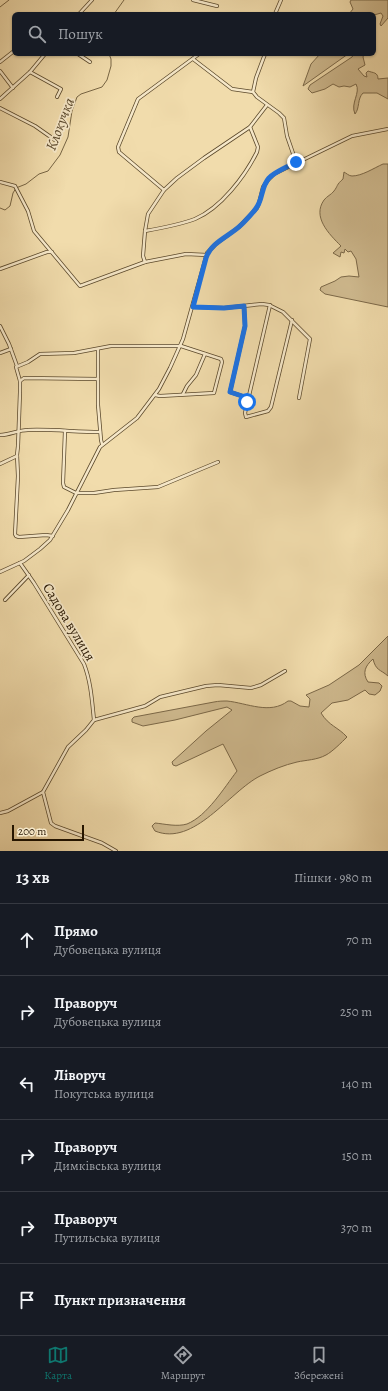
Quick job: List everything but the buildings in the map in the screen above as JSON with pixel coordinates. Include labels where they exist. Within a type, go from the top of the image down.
[{"type":"street","points":[[81,12],[92,0]]},
{"type":"street","points":[[193,0],[217,6]]},
{"type":"street","points":[[276,12],[281,0]]},
{"type":"street","points":[[0,62],[12,53]]},
{"type":"street","points":[[0,99],[30,72],[43,56]]},
{"type":"street","points":[[81,56],[90,62]]},
{"type":"street","points":[[164,190],[119,152],[118,147],[138,99],[197,56]]},
{"type":"street","points":[[264,56],[256,78],[254,92],[257,97],[284,118],[287,136],[296,162]]},
{"type":"street","points":[[193,59],[232,89],[254,92]]},
{"type":"street","points":[[0,71],[13,88]]},
{"type":"street","points":[[30,72],[61,89],[57,97]]},
{"type":"street","points":[[145,262],[143,256],[148,214],[164,190],[177,178],[204,158],[250,127],[267,104]]},
{"type":"street","points":[[0,108],[35,126],[55,140]]},
{"type":"street","points":[[145,231],[180,224],[197,218],[220,202],[235,185],[258,147],[250,127]]},
{"type":"street","points":[[0,572],[20,563],[40,549],[53,536],[102,444],[137,418],[155,395],[180,346],[193,307],[207,255],[216,244],[239,227],[257,208],[260,203],[262,189],[270,177],[296,162],[352,136],[388,129]]},
{"type":"street","points":[[0,182],[15,186],[28,211],[34,231],[80,286],[145,262],[183,254],[207,255]]},
{"type":"street","points":[[0,269],[47,252],[52,252]]},
{"type":"street","points":[[193,307],[224,308],[262,304],[270,305],[281,310],[310,339],[299,398]]},
{"type":"street","points":[[270,305],[245,416],[268,411],[271,407],[292,320]]},
{"type":"street","points":[[244,306],[245,326],[230,392],[248,398]]},
{"type":"street","points":[[0,326],[11,349],[20,381],[15,535],[19,537],[46,535],[53,536]]},
{"type":"street","points":[[17,366],[40,354],[98,350],[111,346],[180,346],[221,359],[222,362],[214,393],[155,395]]},
{"type":"street","points":[[0,353],[11,349]]},
{"type":"street","points":[[98,350],[100,432],[102,444]]},
{"type":"street","points":[[183,394],[190,381],[196,375],[205,354]]},
{"type":"street","points":[[20,381],[24,378],[98,378]]},
{"type":"street","points":[[0,435],[40,429],[100,432]]},
{"type":"street","points":[[65,431],[63,484],[77,493],[98,493],[114,490],[158,487],[218,462]]},
{"type":"street","points":[[0,464],[17,456]]},
{"type":"street","name":"Садова вулиця","points":[[20,563],[84,664],[92,697],[94,720]]},
{"type":"street","points":[[5,600],[29,575]]},
{"type":"street","points":[[0,813],[43,792],[63,754],[94,720],[145,706],[160,697],[206,686],[218,685],[251,688],[262,685],[285,671]]},
{"type":"street","points":[[43,792],[51,823],[55,826],[102,843],[116,851]]},
{"type":"shaded area","points":[[351,0],[388,0],[388,18],[381,26],[380,24],[383,16],[381,13],[376,14],[376,12],[351,12],[353,9],[350,2]]},
{"type":"shaded area","points":[[318,56],[345,56],[303,86],[311,64]]},
{"type":"shaded area","points":[[363,56],[365,65],[358,69],[364,76],[367,77],[366,73],[368,71],[376,74],[378,79],[388,78],[388,99],[377,93],[363,93],[355,114],[354,106],[357,91],[356,84],[350,87],[339,87],[333,84],[325,89],[312,93],[308,89],[310,85],[352,57]]},
{"type":"shaded area","points":[[383,164],[388,164],[388,307],[325,294],[320,290],[321,287],[341,277],[359,277],[356,259],[351,251],[348,252],[345,249],[344,253],[341,252],[340,257],[333,253],[341,246],[327,231],[321,219],[321,206],[324,200],[333,192],[343,179],[344,172],[351,176],[356,176]]},
{"type":"shaded area","points":[[388,636],[388,676],[377,668],[373,659],[365,670],[365,676],[368,682],[379,683],[382,686],[380,691],[375,695],[369,694],[365,690],[348,700],[332,703],[321,713],[330,724],[347,737],[334,749],[323,757],[287,765],[260,776],[248,784],[210,816],[197,825],[184,831],[169,834],[155,831],[152,826],[155,823],[171,825],[187,824],[201,815],[215,801],[237,771],[223,744],[176,766],[173,765],[172,762],[232,710],[227,707],[175,720],[143,726],[132,722],[134,717],[221,701],[266,708],[291,701],[300,706],[309,707],[310,699],[306,695],[329,685],[359,665]]},
{"type":"waterway","points":[[0,7],[9,0]]},
{"type":"waterway","name":"Клокучка","points":[[115,12],[124,0]]},
{"type":"waterway","name":"Клокучка","points":[[0,208],[5,210],[10,206],[13,193],[16,188],[26,184],[39,174],[48,171],[60,155],[68,137],[72,111],[77,97],[81,94],[102,87],[107,80],[111,66],[110,56]]},
{"type":"route","points":[[247,402],[248,398],[230,393],[245,326],[244,306],[224,308],[193,307],[209,250],[244,223],[257,208],[260,203],[262,189],[270,177],[296,162]]}]
